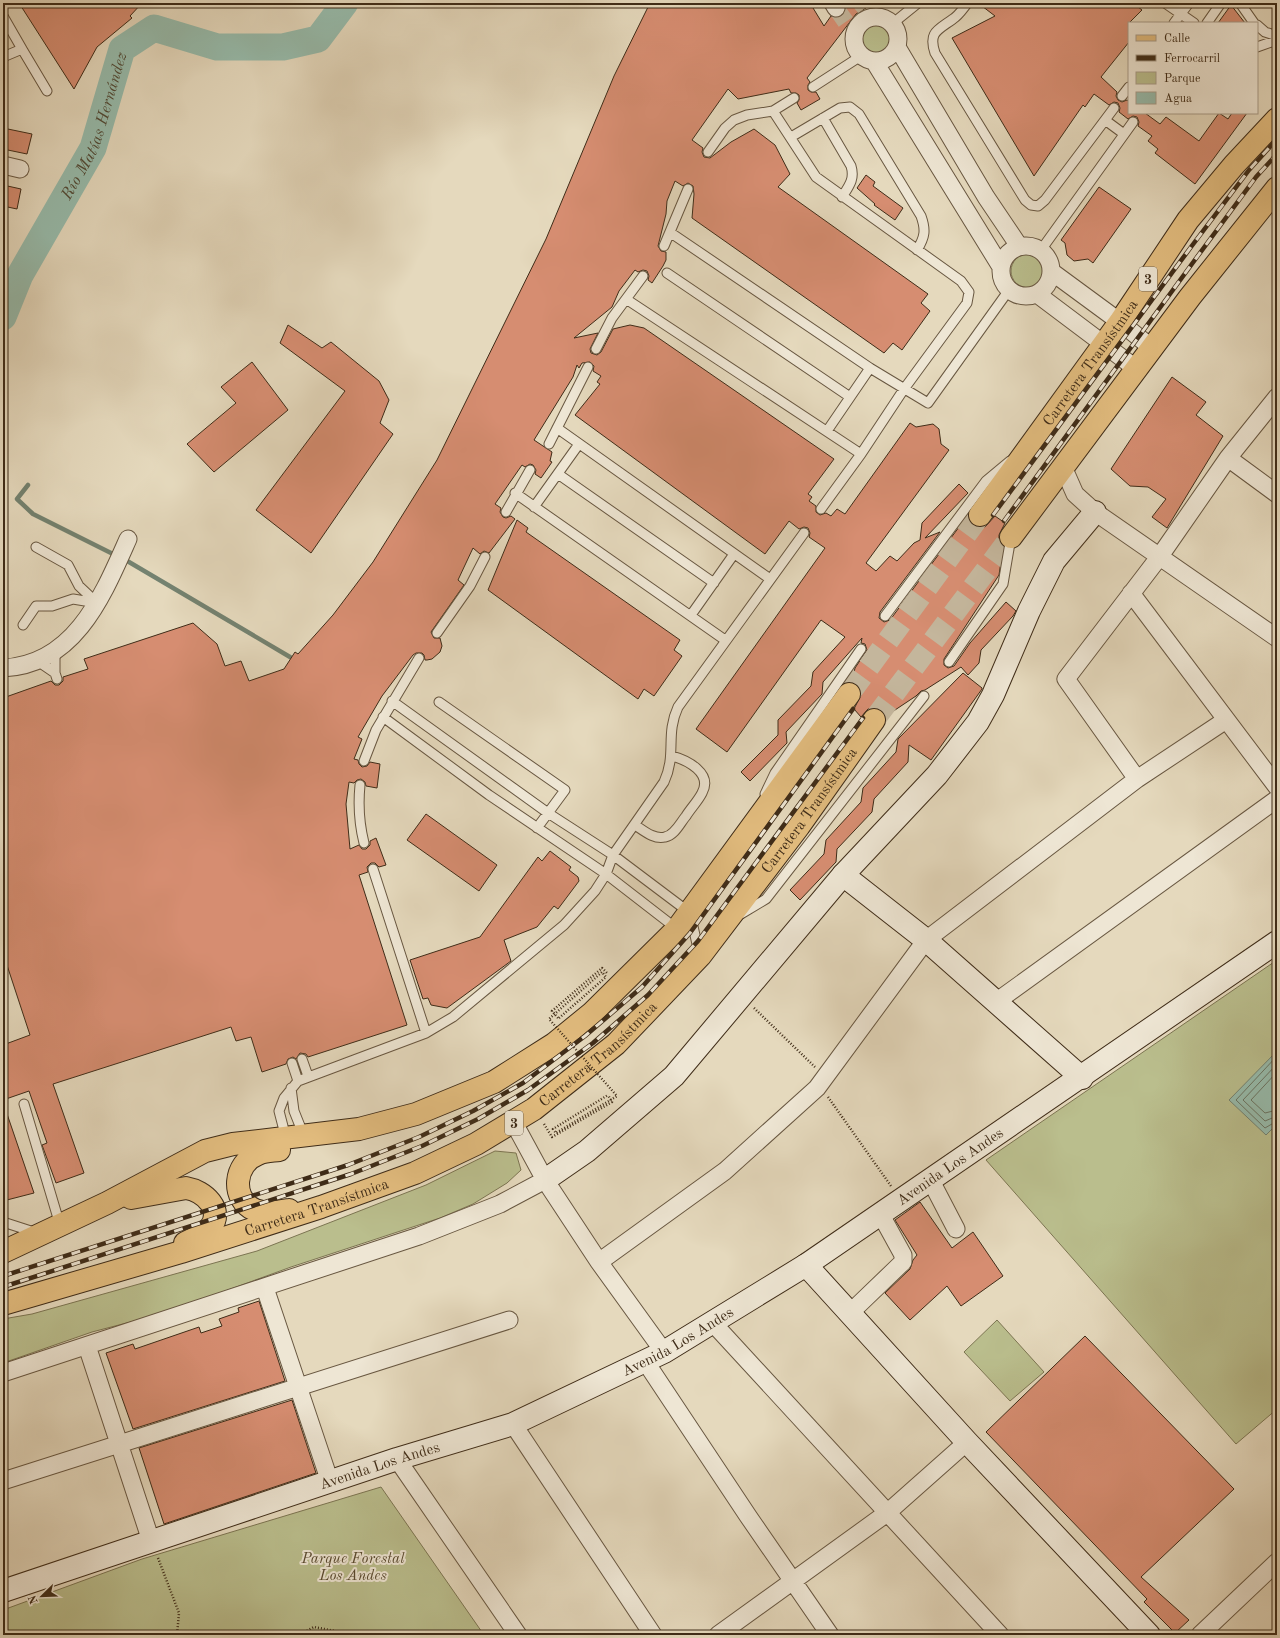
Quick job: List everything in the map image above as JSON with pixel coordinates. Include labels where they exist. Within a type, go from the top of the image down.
[{"type":"main road","name":"Carretera Transístmica","points":[[980,515],[1120,322],[1188,220],[1234,165],[1277,119]]},
{"type":"main road","points":[[1012,537],[1153,350],[1190,297],[1277,188]]},
{"type":"main road","points":[[415,1173],[288,1210],[270,1213],[254,1209],[243,1201],[238,1185],[240,1168],[246,1161],[258,1154],[371,1138],[405,1126],[494,1082],[554,1044],[592,1013],[684,921],[849,694]]},
{"type":"main road","name":"Carretera Transístmica","points":[[3,1304],[180,1252],[321,1207],[415,1173],[476,1144],[514,1123],[616,1044],[700,956],[799,826],[874,720]]},
{"type":"main road","points":[[3,1252],[107,1203],[205,1151],[233,1144],[359,1129],[388,1122],[459,1098]]},
{"type":"main road","points":[[71,1284],[194,1239],[210,1228],[214,1218],[210,1202],[204,1194],[194,1189],[168,1190],[107,1203]]},
{"type":"street","points":[[865,8],[870,15],[886,21],[896,31],[898,39],[897,47],[888,58],[868,58]]},
{"type":"street","points":[[886,21],[874,17],[861,23],[852,32],[856,50],[868,58],[1001,267],[1003,279],[1009,290],[1023,296],[1037,294],[1048,285],[1052,272],[1049,260],[1041,250],[1030,246],[1019,246],[1007,254],[1001,267]]},
{"type":"street","points":[[897,47],[986,197],[1019,246]]},
{"type":"street","points":[[3,165],[20,169]]},
{"type":"street","points":[[1052,272],[1120,322],[1153,350]]},
{"type":"street","points":[[1037,294],[1105,343],[1138,370]]},
{"type":"street","points":[[1137,779],[1066,679],[1160,556],[1228,458],[1277,397]]},
{"type":"street","points":[[1228,458],[1277,494]]},
{"type":"street","points":[[1064,469],[1075,494],[1095,512],[1277,638]]},
{"type":"street","points":[[3,1373],[265,1288],[419,1236],[500,1204],[544,1180],[587,1151],[674,1076],[843,875],[919,796],[978,722],[993,695],[1029,611],[1054,561],[1095,512]]},
{"type":"street","points":[[3,668],[36,660],[54,651],[72,638],[86,621],[97,603],[127,541]]},
{"type":"street","points":[[1131,593],[1277,787]]},
{"type":"street","points":[[599,1262],[725,1171],[823,1082],[926,940],[1137,779],[1226,720]]},
{"type":"street","points":[[996,1002],[1277,799]]},
{"type":"street","points":[[843,875],[926,940],[1082,1078]]},
{"type":"street","name":"Avenida Los Andes","points":[[3,1591],[398,1459],[513,1424],[664,1352],[806,1265],[901,1202],[1277,942]]},
{"type":"street","points":[[514,1123],[544,1180],[599,1262],[664,1352]]},
{"type":"street","points":[[931,1181],[956,1229]]},
{"type":"street","points":[[851,1312],[903,1262],[903,1255],[881,1215]]},
{"type":"street","points":[[806,1265],[851,1312],[967,1442],[1149,1635]]},
{"type":"street","points":[[265,1288],[330,1482]]},
{"type":"street","points":[[3,1481],[509,1320]]},
{"type":"street","points":[[712,1322],[1000,1635]]},
{"type":"street","points":[[87,1346],[151,1541]]},
{"type":"street","points":[[645,1361],[830,1635]]},
{"type":"street","points":[[513,1424],[653,1635]]},
{"type":"street","points":[[718,1635],[887,1513],[967,1442]]},
{"type":"street","points":[[398,1459],[518,1635]]},
{"type":"street","points":[[1200,1635],[1277,1562]]},
{"type":"lane","points":[[886,21],[918,3]]},
{"type":"lane","points":[[1165,3],[1193,22]]},
{"type":"lane","points":[[1175,22],[1189,3]]},
{"type":"lane","points":[[1208,22],[1221,3]]},
{"type":"lane","points":[[1240,3],[1253,22]]},
{"type":"lane","points":[[966,5],[954,19],[938,28],[934,34],[932,44],[1025,200],[1031,205],[1038,206],[1045,200],[1114,108]]},
{"type":"lane","points":[[3,16],[48,91]]},
{"type":"lane","points":[[1258,26],[1265,32],[1277,36]]},
{"type":"lane","points":[[1258,47],[1277,40]]},
{"type":"lane","points":[[3,57],[22,49]]},
{"type":"lane","points":[[812,87],[868,58]]},
{"type":"lane","points":[[1122,96],[1128,88]]},
{"type":"lane","points":[[708,152],[725,128],[734,120],[747,115],[773,110],[794,98]]},
{"type":"lane","points":[[791,137],[840,108],[850,107],[859,114],[921,216],[925,226],[924,237],[917,250]]},
{"type":"lane","points":[[773,110],[816,177],[961,281],[969,292],[967,303],[904,389],[861,454],[821,509]]},
{"type":"lane","points":[[823,118],[851,166],[853,174],[852,182],[842,197]]},
{"type":"lane","points":[[1105,120],[1124,134]]},
{"type":"lane","points":[[1041,250],[1133,122]]},
{"type":"lane","points":[[664,246],[671,233],[688,189]]},
{"type":"lane","points":[[671,233],[870,368],[928,403],[1009,290]]},
{"type":"lane","points":[[668,273],[850,397]]},
{"type":"lane","points":[[596,349],[605,330],[643,276]]},
{"type":"lane","points":[[626,299],[827,430],[861,454]]},
{"type":"lane","points":[[549,444],[588,367]]},
{"type":"lane","points":[[827,430],[870,368]]},
{"type":"lane","points":[[556,428],[770,579]]},
{"type":"lane","points":[[534,507],[579,444]]},
{"type":"lane","points":[[885,616],[986,481],[1029,448]]},
{"type":"lane","points":[[506,512],[515,493],[530,470]]},
{"type":"lane","points":[[558,474],[714,583]]},
{"type":"lane","points":[[515,493],[725,640]]},
{"type":"lane","points":[[295,1137],[279,1111],[284,1098],[298,1080],[426,1033],[453,1017],[564,925],[595,891],[606,874],[614,855],[664,782],[670,770],[672,756],[670,733],[672,720],[678,707],[725,640],[804,533]]},
{"type":"lane","points":[[949,662],[1003,584],[1012,537]]},
{"type":"lane","points":[[36,547],[68,565],[79,586],[97,603]]},
{"type":"lane","points":[[691,615],[734,554]]},
{"type":"lane","points":[[437,633],[470,586],[485,557]]},
{"type":"lane","points":[[23,625],[36,606],[52,606],[72,599],[97,603]]},
{"type":"lane","points":[[760,816],[766,792],[775,773],[860,649]]},
{"type":"lane","points":[[36,660],[56,676],[54,651]]},
{"type":"lane","points":[[364,761],[369,745],[383,717],[419,658]]},
{"type":"lane","points":[[726,922],[766,899],[924,696]]},
{"type":"lane","points":[[392,702],[548,813],[614,855],[684,921],[700,956]]},
{"type":"lane","points":[[439,702],[565,790],[537,828]]},
{"type":"lane","points":[[383,717],[537,828],[606,874],[684,921]]},
{"type":"lane","points":[[635,825],[655,837],[664,838],[673,833],[703,792],[705,782],[700,772],[689,762],[672,756]]},
{"type":"lane","points":[[360,784],[358,801],[360,824],[364,843]]},
{"type":"lane","points":[[373,870],[426,1033]]},
{"type":"lane","points":[[302,1059],[308,1076]]},
{"type":"lane","points":[[292,1063],[298,1080]]},
{"type":"lane","points":[[291,1088],[295,1137]]},
{"type":"lane","points":[[3,1222],[51,1230],[24,1104]]},
{"type":"path","points":[[534,1109],[552,1137],[612,1102],[608,1095],[553,1129],[556,1133],[617,1096],[549,1018],[602,972],[606,977],[559,1018],[552,1011],[602,968],[620,986]]},
{"type":"path","points":[[741,995],[823,1082],[901,1202]]},
{"type":"path","points":[[151,1541],[179,1613],[177,1635]]},
{"type":"path","points":[[299,1635],[314,1627],[356,1635]]},
{"type":"green space","points":[[879,23],[888,28],[892,33],[892,47],[888,52],[883,56],[873,57],[869,56],[860,47],[859,37],[860,33],[869,24]]},
{"type":"green space","points":[[1025,254],[1031,254],[1035,255],[1042,261],[1045,271],[1044,278],[1038,285],[1031,288],[1025,288],[1021,287],[1014,281],[1011,274],[1011,268],[1012,264],[1018,257]]},
{"type":"green space","points":[[1277,960],[1277,1409],[1236,1444],[986,1160]]},
{"type":"green space","points":[[495,1151],[516,1153],[521,1170],[507,1183],[473,1204],[440,1218],[291,1267],[165,1313],[92,1332],[3,1363],[3,1319],[32,1314],[257,1251],[426,1185]]},
{"type":"green space","points":[[997,1320],[1044,1372],[1010,1401],[964,1352]]},
{"type":"green space","name":"Parque Forestal Los Andes","points":[[381,1487],[484,1635],[3,1635],[3,1610],[142,1559]]},
{"type":"water","points":[[1277,1051],[1277,1124],[1266,1135],[1229,1100]]},
{"type":"building","points":[[19,3],[142,3],[130,16],[132,18],[97,47],[74,89]]},
{"type":"building","points":[[650,3],[810,3],[824,26],[831,16],[837,18],[845,13],[845,3],[874,3],[856,14],[807,78],[810,82],[808,85],[808,90],[811,92],[816,92],[820,99],[801,110],[797,103],[799,100],[799,95],[796,93],[791,93],[789,89],[738,99],[728,89],[692,140],[703,148],[702,152],[704,157],[710,158],[731,142],[754,129],[775,145],[790,174],[778,187],[928,294],[921,303],[930,311],[902,350],[893,343],[884,353],[692,218],[694,194],[693,186],[688,183],[683,186],[675,181],[667,201],[666,214],[658,246],[661,251],[666,252],[666,260],[663,266],[652,283],[648,280],[649,276],[647,271],[643,270],[638,272],[635,270],[619,291],[612,307],[574,338],[598,333],[590,349],[591,353],[597,355],[601,352],[613,329],[630,325],[644,328],[834,459],[808,494],[812,497],[809,501],[816,506],[816,512],[820,515],[826,513],[831,516],[837,509],[845,514],[910,423],[916,427],[933,424],[939,429],[941,444],[949,450],[866,563],[876,571],[890,556],[897,561],[914,543],[920,540],[922,523],[959,484],[968,493],[925,538],[940,532],[880,612],[879,618],[884,622],[890,620],[962,523],[969,520],[973,525],[985,527],[995,516],[1005,523],[999,535],[999,542],[1003,547],[999,575],[944,659],[944,665],[948,668],[954,666],[970,643],[1006,602],[1016,611],[981,650],[979,663],[968,675],[961,667],[925,690],[921,691],[886,716],[882,710],[875,708],[868,709],[861,717],[854,709],[861,695],[860,689],[852,682],[855,668],[867,650],[865,644],[861,643],[862,638],[823,682],[822,694],[786,732],[787,743],[750,781],[741,772],[778,735],[778,720],[811,686],[813,672],[845,637],[821,620],[727,752],[696,729],[825,548],[809,537],[810,533],[808,528],[804,527],[799,529],[789,521],[765,554],[575,415],[600,384],[597,382],[601,376],[593,371],[594,366],[590,362],[582,363],[579,368],[577,365],[573,377],[534,440],[552,452],[550,461],[552,462],[541,478],[535,474],[536,470],[533,465],[530,464],[525,467],[522,465],[495,504],[501,508],[500,512],[503,517],[506,518],[511,516],[515,519],[489,553],[484,551],[480,554],[473,548],[458,580],[464,585],[431,632],[434,638],[440,638],[442,646],[440,652],[432,659],[427,660],[425,660],[422,653],[416,653],[413,655],[382,696],[358,737],[362,739],[354,759],[358,760],[362,767],[367,766],[370,762],[380,764],[377,788],[366,786],[365,782],[361,779],[354,783],[349,782],[346,804],[350,849],[359,845],[362,849],[366,849],[370,845],[370,841],[376,838],[386,865],[379,867],[375,863],[371,863],[367,867],[368,872],[359,875],[407,1025],[308,1057],[306,1054],[300,1053],[296,1059],[293,1057],[288,1059],[286,1064],[262,1072],[251,1037],[236,1041],[231,1027],[53,1084],[84,1173],[56,1183],[42,1145],[47,1143],[29,1091],[3,1100],[3,1045],[30,1035],[3,953],[3,698],[51,681],[55,685],[59,685],[63,681],[63,677],[88,669],[84,659],[193,623],[217,644],[225,666],[241,661],[249,681],[284,669],[295,652],[298,654],[333,615],[373,562],[437,460],[546,239],[614,76]]},
{"type":"building","points":[[978,3],[1133,3],[1142,10],[1130,22],[1128,22],[1128,43],[1101,77],[1117,92],[1116,96],[1118,100],[1122,102],[1128,100],[1128,114],[1146,114],[1160,124],[1166,117],[1199,141],[1218,114],[1228,119],[1231,114],[1246,114],[1195,184],[1155,153],[1158,149],[1148,141],[1152,136],[1138,126],[1139,122],[1137,117],[1133,116],[1128,119],[1119,112],[1120,108],[1118,103],[1114,102],[1109,105],[1094,94],[1085,107],[1083,105],[1034,176],[952,38],[995,16]]},
{"type":"building","points":[[1231,5],[1244,22],[1219,22]]},
{"type":"building","points":[[3,128],[32,134],[27,154],[3,149]]},
{"type":"building","points":[[866,175],[875,182],[873,186],[903,208],[895,220],[874,205],[875,204],[857,188]]},
{"type":"building","points":[[3,185],[21,189],[17,209],[3,206]]},
{"type":"building","points":[[1099,187],[1131,209],[1093,263],[1088,259],[1074,261],[1067,255],[1065,243],[1061,240]]},
{"type":"building","points":[[288,325],[322,348],[331,342],[379,381],[389,400],[380,423],[393,434],[311,553],[256,510],[345,391],[280,343]]},
{"type":"building","points":[[252,362],[288,410],[214,472],[187,444],[236,403],[221,387]]},
{"type":"building","points":[[1172,377],[1206,402],[1196,415],[1223,436],[1167,528],[1152,517],[1166,499],[1148,487],[1130,486],[1111,469]]},
{"type":"building","points":[[517,520],[528,528],[526,532],[680,640],[674,650],[682,656],[654,696],[644,689],[638,699],[488,590]]},
{"type":"building","points":[[963,673],[982,689],[931,760],[909,745],[908,762],[874,799],[872,812],[837,849],[836,862],[800,900],[790,890],[824,854],[826,840],[861,802],[863,788],[896,752],[898,739]]},
{"type":"building","points":[[426,814],[497,865],[479,891],[407,840]]},
{"type":"building","points":[[550,851],[571,867],[569,870],[578,877],[579,881],[558,909],[554,906],[537,927],[504,940],[511,961],[447,1008],[431,1005],[428,998],[423,999],[410,960],[480,937],[538,857],[542,861]]},
{"type":"building","points":[[3,1108],[5,1108],[34,1193],[3,1201]]},
{"type":"building","points":[[920,1202],[952,1248],[973,1232],[1003,1276],[961,1306],[947,1286],[910,1320],[885,1293],[910,1269],[913,1260],[917,1255],[895,1220]]},
{"type":"building","points":[[259,1301],[285,1381],[133,1429],[106,1353],[133,1344],[135,1349],[199,1327],[201,1333],[222,1326],[219,1319],[239,1312],[238,1308]]},
{"type":"building","points":[[1085,1336],[1234,1489],[1141,1577],[1189,1620],[1175,1633],[1144,1602],[1147,1599],[986,1432]]},
{"type":"building","points":[[292,1400],[316,1473],[164,1524],[139,1448]]},
{"type":"waterway","name":"Río Matías Hernández","points":[[3,317],[20,275],[93,148],[122,49],[154,28],[217,47],[283,47],[318,39],[345,3]]},
{"type":"waterway","points":[[28,485],[17,499],[33,514],[129,562],[290,657]]},
{"type":"tunnel","points":[[861,3],[865,8]]},
{"type":"tunnel","points":[[836,8],[850,28]]},
{"type":"tunnel","points":[[849,694],[980,515]]},
{"type":"tunnel","points":[[874,720],[1011,537]]},
{"type":"railway","points":[[993,515],[1249,170],[1277,139]]},
{"type":"railway","points":[[1004,521],[1256,177],[1277,154]]},
{"type":"railway","points":[[3,1276],[348,1165],[419,1137],[473,1111],[523,1083],[585,1036],[642,987],[690,933],[853,709]]},
{"type":"railway","points":[[3,1287],[351,1174],[422,1146],[478,1119],[528,1090],[593,1043],[648,995],[698,941],[863,718]]}]
